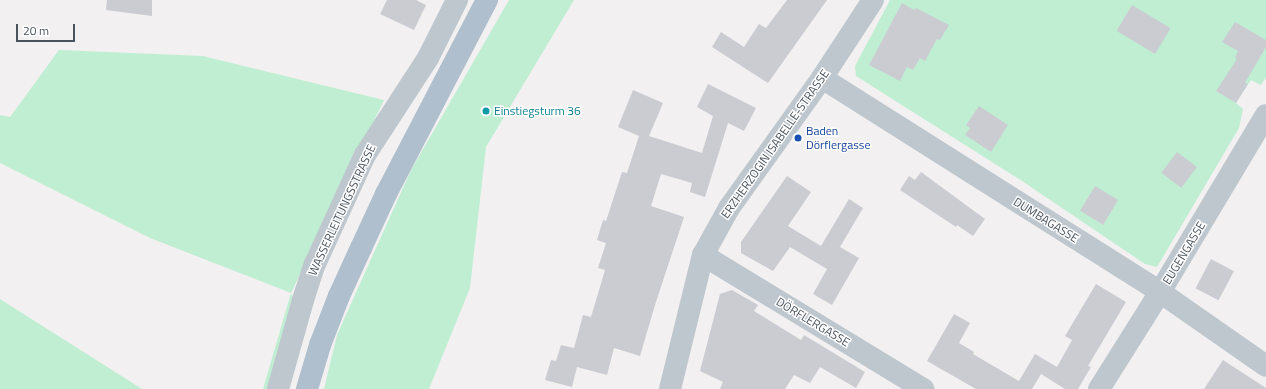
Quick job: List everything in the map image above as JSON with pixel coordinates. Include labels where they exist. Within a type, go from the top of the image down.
[{"type":"main road","points":[[307,389],[320,345],[361,248],[386,194],[487,0]]},
{"type":"street","name":"WASSERLEITUNGSSTRASSE","points":[[278,389],[303,300],[318,257],[365,155],[428,58],[457,0]]},
{"type":"street","name":"ERZHERZOGIN ISABELLE-STRASSE","points":[[670,389],[703,255],[729,208],[822,78],[873,0]]},
{"type":"street","name":"DUMBAGASSE","points":[[822,78],[1160,292],[1266,366]]},
{"type":"street","name":"EUGENGASSE","points":[[1099,389],[1160,292],[1266,115]]},
{"type":"street","name":"DÖRFLERGASSE","points":[[703,255],[923,389]]},
{"type":"green space","points":[[509,0],[574,0],[486,147],[470,288],[429,389],[324,389],[337,335],[411,170]]},
{"type":"green space","points":[[890,0],[1266,0],[1266,77],[1261,85],[1251,80],[1236,103],[1243,109],[1239,128],[1157,267],[1145,264],[1022,181],[856,76],[855,66]]},
{"type":"green space","points":[[59,50],[203,56],[384,100],[291,293],[150,238],[0,163],[0,115],[10,117]]},
{"type":"green space","points":[[291,293],[305,333],[289,389],[263,389]]},
{"type":"green space","points":[[0,299],[142,389],[0,389]]},
{"type":"building","points":[[107,0],[152,0],[152,16],[106,10]]},
{"type":"building","points":[[387,0],[416,0],[426,5],[414,30],[380,14]]},
{"type":"building","points":[[787,0],[827,0],[768,83],[712,47],[721,32],[744,47],[759,24],[766,28]]},
{"type":"building","points":[[902,3],[914,10],[916,8],[949,25],[940,40],[937,39],[925,61],[920,58],[913,70],[907,67],[900,81],[869,65]]},
{"type":"building","points":[[1132,5],[1171,28],[1155,54],[1117,31]]},
{"type":"building","points":[[1235,22],[1266,40],[1266,47],[1245,83],[1248,84],[1236,103],[1216,91],[1237,59],[1235,58],[1238,51],[1222,42]]},
{"type":"building","points":[[708,84],[756,108],[744,131],[728,123],[705,197],[690,192],[692,183],[661,174],[651,206],[684,217],[640,356],[614,348],[607,375],[577,367],[572,387],[545,380],[551,360],[556,361],[561,345],[574,348],[583,315],[591,317],[605,270],[598,268],[606,243],[597,240],[603,220],[606,221],[622,172],[627,173],[639,136],[618,127],[633,90],[663,103],[649,136],[702,153],[713,116],[697,107]]},
{"type":"building","points":[[979,106],[1008,125],[991,152],[965,135],[970,128],[966,125]]},
{"type":"building","points":[[1177,152],[1197,167],[1181,188],[1161,173]]},
{"type":"building","points":[[921,172],[985,219],[973,236],[957,225],[956,227],[900,190],[909,176],[915,180]]},
{"type":"building","points":[[787,176],[811,192],[788,226],[821,246],[849,199],[863,208],[840,247],[859,258],[832,305],[813,294],[827,269],[790,247],[773,271],[741,253],[741,242]]},
{"type":"building","points":[[1095,186],[1118,200],[1103,225],[1080,211]]},
{"type":"building","points":[[1211,259],[1234,271],[1218,300],[1196,288]]},
{"type":"building","points":[[1096,284],[1126,302],[1088,366],[1091,367],[1078,389],[1065,389],[1041,374],[1032,389],[976,389],[927,361],[954,314],[970,323],[959,343],[974,352],[973,354],[1019,381],[1035,354],[1057,367],[1072,340],[1065,336]]},
{"type":"building","points":[[732,290],[758,305],[754,311],[801,340],[804,335],[865,372],[856,388],[820,367],[810,383],[794,375],[785,389],[720,389],[723,382],[700,371],[720,294]]},
{"type":"building","points":[[1223,360],[1266,388],[1266,389],[1204,389]]},
{"type":"place","name":"Einstiegsturm 36","points":[[486,111]]},
{"type":"place","name":"Baden Dörflergasse","points":[[798,138]]}]
